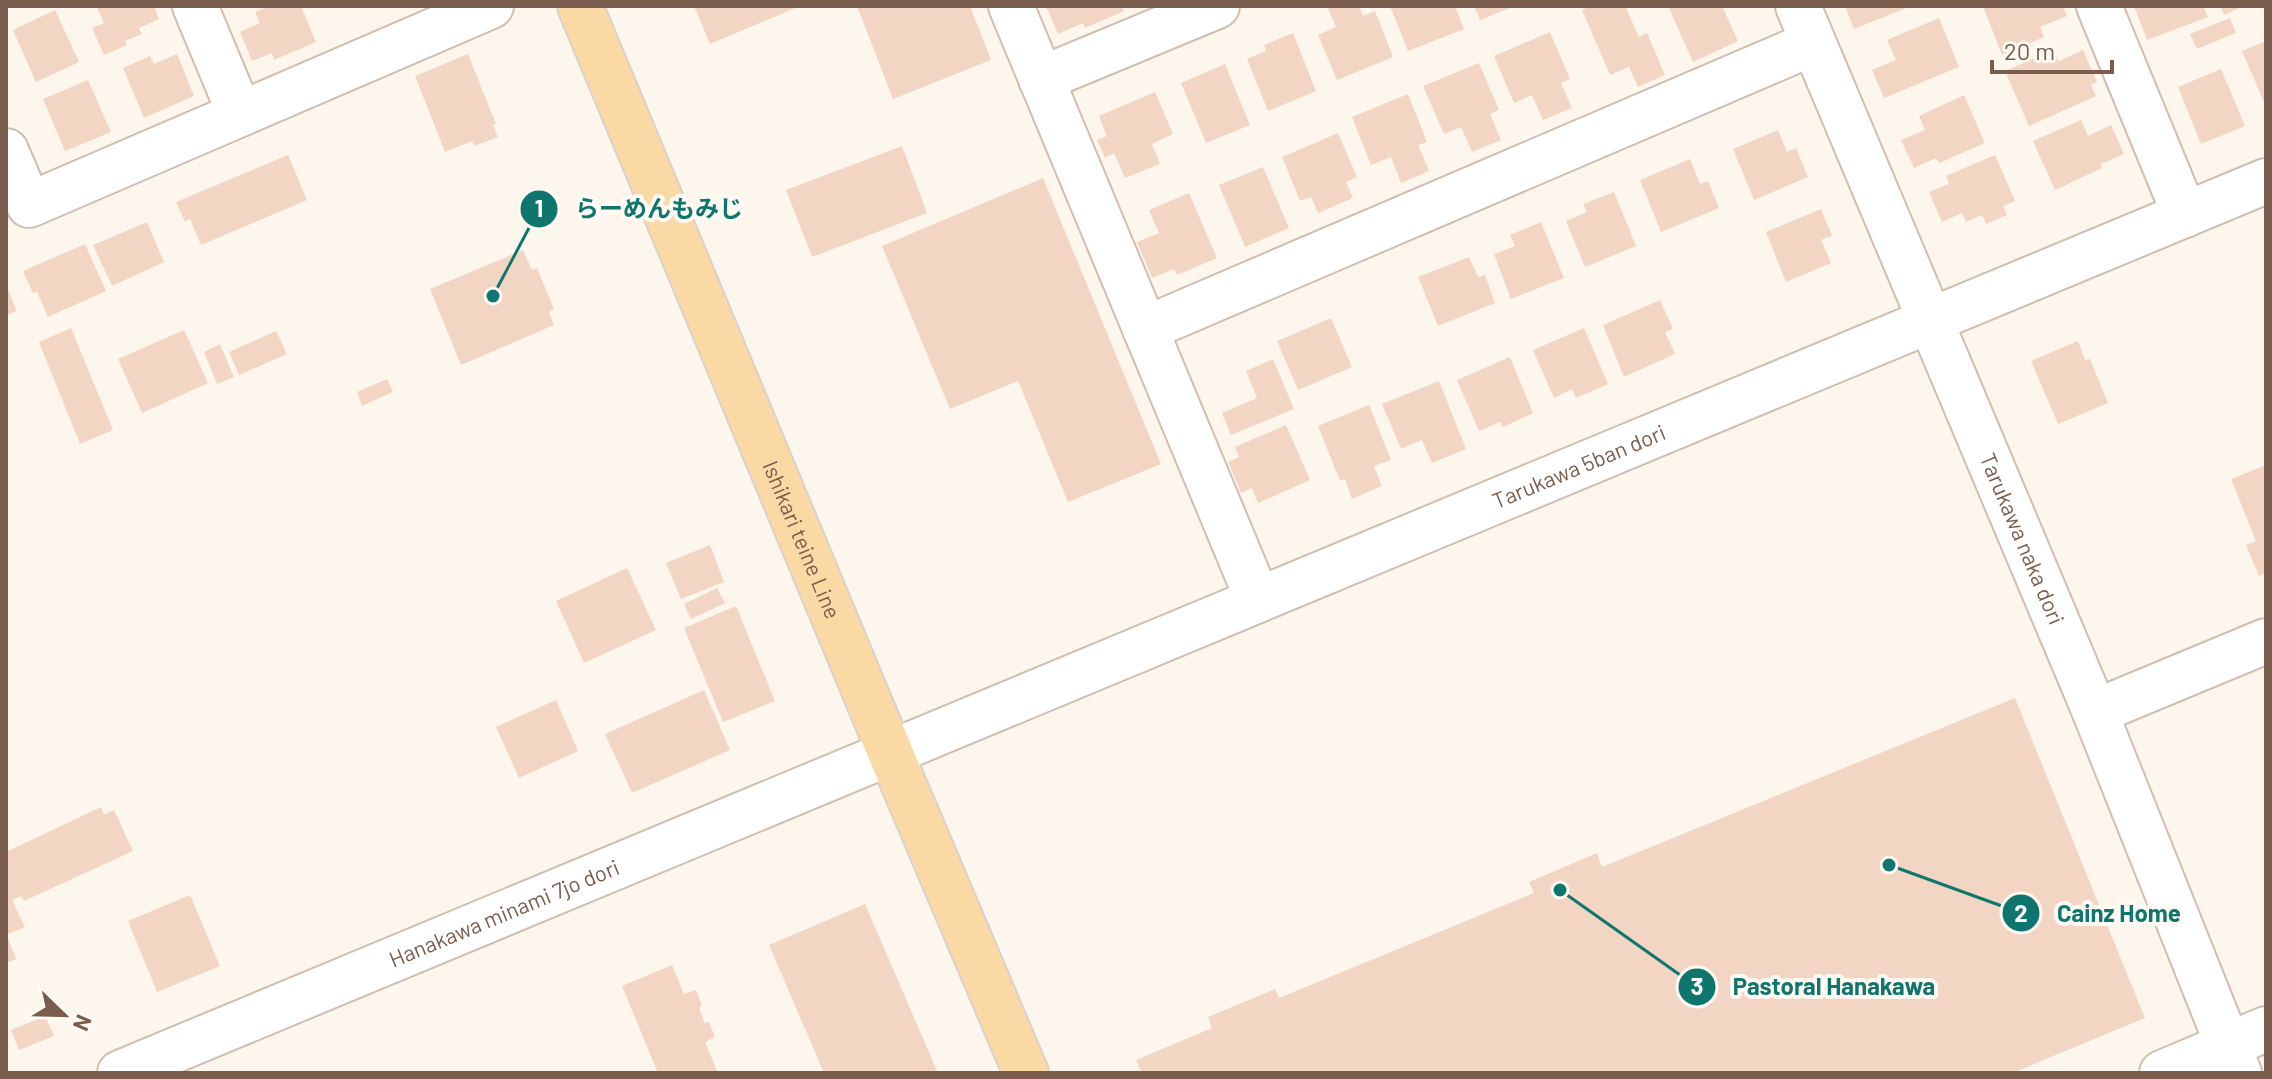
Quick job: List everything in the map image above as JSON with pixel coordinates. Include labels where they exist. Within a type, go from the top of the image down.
[{"type":"main road","name":"Ishikari teine Line","points":[[580,6],[1026,1073]]},
{"type":"street","points":[[195,6],[240,114]]},
{"type":"street","points":[[6,151],[29,205],[491,6]]},
{"type":"street","points":[[1011,6],[1258,600]]},
{"type":"street","points":[[1041,79],[1217,6]]},
{"type":"street","points":[[2099,6],[2185,215]]},
{"type":"street","points":[[1145,329],[1806,25]]},
{"type":"street","name":"Tarukawa naka dori","points":[[1806,25],[2095,712],[2244,1049]]},
{"type":"street","name":"Tarukawa 5ban dori","points":[[890,752],[2266,181]]},
{"type":"street","points":[[2095,712],[2266,641]]},
{"type":"street","name":"Hanakawa minami 7jo dori","points":[[120,1073],[890,752]]},
{"type":"street","points":[[2162,1073],[2244,1049]]},
{"type":"building","points":[[154,6],[159,19],[139,28],[142,34],[125,41],[127,45],[104,55],[92,28],[104,23],[97,7]]},
{"type":"building","points":[[270,6],[301,6],[316,42],[274,60],[272,53],[252,61],[240,32],[260,23],[255,12]]},
{"type":"building","points":[[694,6],[800,6],[710,44]]},
{"type":"building","points":[[857,6],[970,6],[991,60],[893,99]]},
{"type":"building","points":[[1046,6],[1122,6],[1124,11],[1085,28],[1083,23],[1058,34]]},
{"type":"building","points":[[1327,6],[1359,6],[1363,16],[1375,11],[1393,57],[1337,80],[1318,35],[1336,27]]},
{"type":"building","points":[[1390,6],[1455,6],[1464,29],[1408,51]]},
{"type":"building","points":[[1474,6],[1515,6],[1480,20]]},
{"type":"building","points":[[1591,6],[1625,6],[1639,37],[1647,33],[1665,75],[1638,87],[1629,67],[1610,75],[1582,10]]},
{"type":"building","points":[[1668,6],[1722,6],[1738,41],[1693,62]]},
{"type":"building","points":[[1845,6],[1911,6],[1854,29]]},
{"type":"building","points":[[1983,6],[2063,6],[2067,16],[2040,27],[2044,37],[2002,55]]},
{"type":"building","points":[[2134,6],[2203,6],[2208,17],[2147,40]]},
{"type":"building","points":[[2220,6],[2244,6],[2224,15]]},
{"type":"building","points":[[55,10],[79,62],[36,82],[13,30]]},
{"type":"building","points":[[1939,18],[1959,67],[1884,98],[1872,70],[1896,60],[1887,40]]},
{"type":"building","points":[[2230,18],[2236,33],[2197,49],[2190,34]]},
{"type":"building","points":[[1550,32],[1570,79],[1561,83],[1572,108],[1543,120],[1532,95],[1514,103],[1494,56]]},
{"type":"building","points":[[1293,33],[1316,91],[1268,111],[1247,59],[1266,51],[1264,45]]},
{"type":"building","points":[[2266,41],[2266,107],[2242,51]]},
{"type":"building","points":[[2053,50],[2059,61],[2083,50],[2097,82],[2091,85],[2096,96],[2029,126],[2005,71]]},
{"type":"building","points":[[177,54],[194,96],[144,118],[123,68],[150,56],[154,64]]},
{"type":"building","points":[[468,54],[496,124],[493,125],[498,137],[474,146],[472,141],[445,152],[415,76]]},
{"type":"building","points":[[1479,63],[1499,110],[1490,114],[1501,140],[1472,152],[1461,127],[1444,134],[1423,86]]},
{"type":"building","points":[[1225,64],[1250,125],[1206,143],[1181,83]]},
{"type":"building","points":[[2221,69],[2245,126],[2201,144],[2178,87]]},
{"type":"building","points":[[88,80],[111,132],[65,151],[43,99]]},
{"type":"building","points":[[1155,92],[1173,134],[1152,144],[1160,164],[1125,178],[1114,153],[1105,158],[1097,140],[1107,136],[1099,116]]},
{"type":"building","points":[[1408,94],[1427,142],[1418,145],[1429,171],[1401,183],[1391,157],[1371,165],[1352,117]]},
{"type":"building","points":[[1964,95],[1985,143],[1939,163],[1936,158],[1914,168],[1901,140],[1925,130],[1919,116]]},
{"type":"building","points":[[2081,120],[2088,136],[2111,125],[2124,154],[2055,190],[2033,141]]},
{"type":"building","points":[[1778,130],[1787,152],[1796,148],[1808,177],[1754,200],[1733,149]]},
{"type":"building","points":[[1338,133],[1357,177],[1346,182],[1353,198],[1318,213],[1311,197],[1300,201],[1282,157]]},
{"type":"building","points":[[902,146],[927,213],[812,257],[786,190]]},
{"type":"building","points":[[288,155],[307,200],[201,245],[190,219],[185,222],[176,202]]},
{"type":"building","points":[[1995,155],[2015,201],[2003,206],[2007,215],[1986,224],[1982,215],[1966,222],[1962,213],[1942,222],[1929,192],[1949,184],[1946,176]]},
{"type":"building","points":[[1690,159],[1700,184],[1708,181],[1719,208],[1661,232],[1640,180]]},
{"type":"building","points":[[1263,167],[1289,228],[1245,247],[1219,185]]},
{"type":"building","points":[[1043,178],[1161,464],[1068,502],[1018,381],[950,409],[882,246]]},
{"type":"building","points":[[1614,192],[1636,246],[1585,267],[1566,221],[1587,212],[1583,204]]},
{"type":"building","points":[[1189,193],[1217,258],[1177,275],[1174,269],[1152,278],[1137,242],[1159,233],[1149,210]]},
{"type":"building","points":[[1821,209],[1832,236],[1821,240],[1831,263],[1786,282],[1766,232]]},
{"type":"building","points":[[147,222],[164,262],[112,286],[93,245]]},
{"type":"building","points":[[1541,222],[1564,278],[1511,299],[1494,254],[1515,246],[1510,235]]},
{"type":"building","points":[[85,244],[106,291],[48,317],[23,271]]},
{"type":"building","points":[[523,250],[532,270],[537,268],[554,309],[549,312],[554,325],[461,365],[430,289]]},
{"type":"building","points":[[1469,257],[1478,277],[1485,275],[1495,303],[1438,326],[1418,277]]},
{"type":"building","points":[[6,285],[17,311],[6,315]]},
{"type":"building","points":[[1660,300],[1673,329],[1665,332],[1675,354],[1624,377],[1603,325]]},
{"type":"building","points":[[1331,318],[1352,367],[1298,390],[1277,341]]},
{"type":"building","points":[[71,328],[113,430],[80,444],[39,342]]},
{"type":"building","points":[[1584,328],[1608,384],[1576,398],[1572,389],[1554,398],[1533,350]]},
{"type":"building","points":[[184,330],[208,383],[142,413],[118,359]]},
{"type":"building","points":[[276,331],[287,354],[239,375],[229,352]]},
{"type":"building","points":[[2078,341],[2085,360],[2090,359],[2108,403],[2058,424],[2031,361]]},
{"type":"building","points":[[220,344],[234,377],[217,384],[204,352]]},
{"type":"building","points":[[1510,357],[1533,413],[1503,427],[1500,422],[1479,431],[1457,380]]},
{"type":"building","points":[[1273,359],[1294,409],[1231,435],[1222,413],[1257,398],[1246,371]]},
{"type":"building","points":[[387,379],[393,392],[362,406],[357,392]]},
{"type":"building","points":[[1439,381],[1466,449],[1432,463],[1422,440],[1401,449],[1382,404]]},
{"type":"building","points":[[1369,405],[1391,460],[1374,466],[1382,486],[1352,499],[1345,479],[1340,481],[1318,426]]},
{"type":"building","points":[[1286,425],[1310,480],[1258,503],[1252,488],[1241,493],[1228,462],[1239,457],[1235,447]]},
{"type":"building","points":[[2266,465],[2266,573],[2259,576],[2246,545],[2256,541],[2231,479]]},
{"type":"building","points":[[710,545],[724,582],[681,599],[666,563]]},
{"type":"building","points":[[627,568],[656,630],[584,663],[556,601]]},
{"type":"building","points":[[717,588],[725,603],[691,619],[684,604]]},
{"type":"building","points":[[736,606],[775,701],[723,722],[684,628]]},
{"type":"building","points":[[704,690],[730,750],[632,793],[605,734]]},
{"type":"building","points":[[2015,698],[2145,1018],[2012,1073],[1142,1073],[1136,1060],[1212,1028],[1208,1017],[1275,989],[1279,998],[1534,893],[1529,882],[1597,853],[1602,867]]},
{"type":"building","points":[[556,700],[578,751],[519,778],[496,727]]},
{"type":"building","points":[[101,807],[104,815],[114,810],[133,851],[24,901],[21,896],[12,900],[25,927],[8,934],[6,852]]},
{"type":"building","points":[[190,895],[220,966],[157,992],[128,921]]},
{"type":"building","points":[[865,904],[938,1073],[824,1073],[769,945]]},
{"type":"building","points":[[6,934],[16,959],[6,963]]},
{"type":"building","points":[[672,965],[684,994],[696,990],[705,1023],[709,1022],[715,1037],[705,1042],[718,1073],[658,1073],[622,986]]},
{"type":"building","points":[[45,1016],[54,1036],[19,1050],[11,1030]]},
{"type":"place","name":"らーめんもみじ","points":[[493,296]]},
{"type":"place","name":"Cainz Home","points":[[1889,865]]},
{"type":"place","name":"Pastoral Hanakawa","points":[[1560,890]]}]
